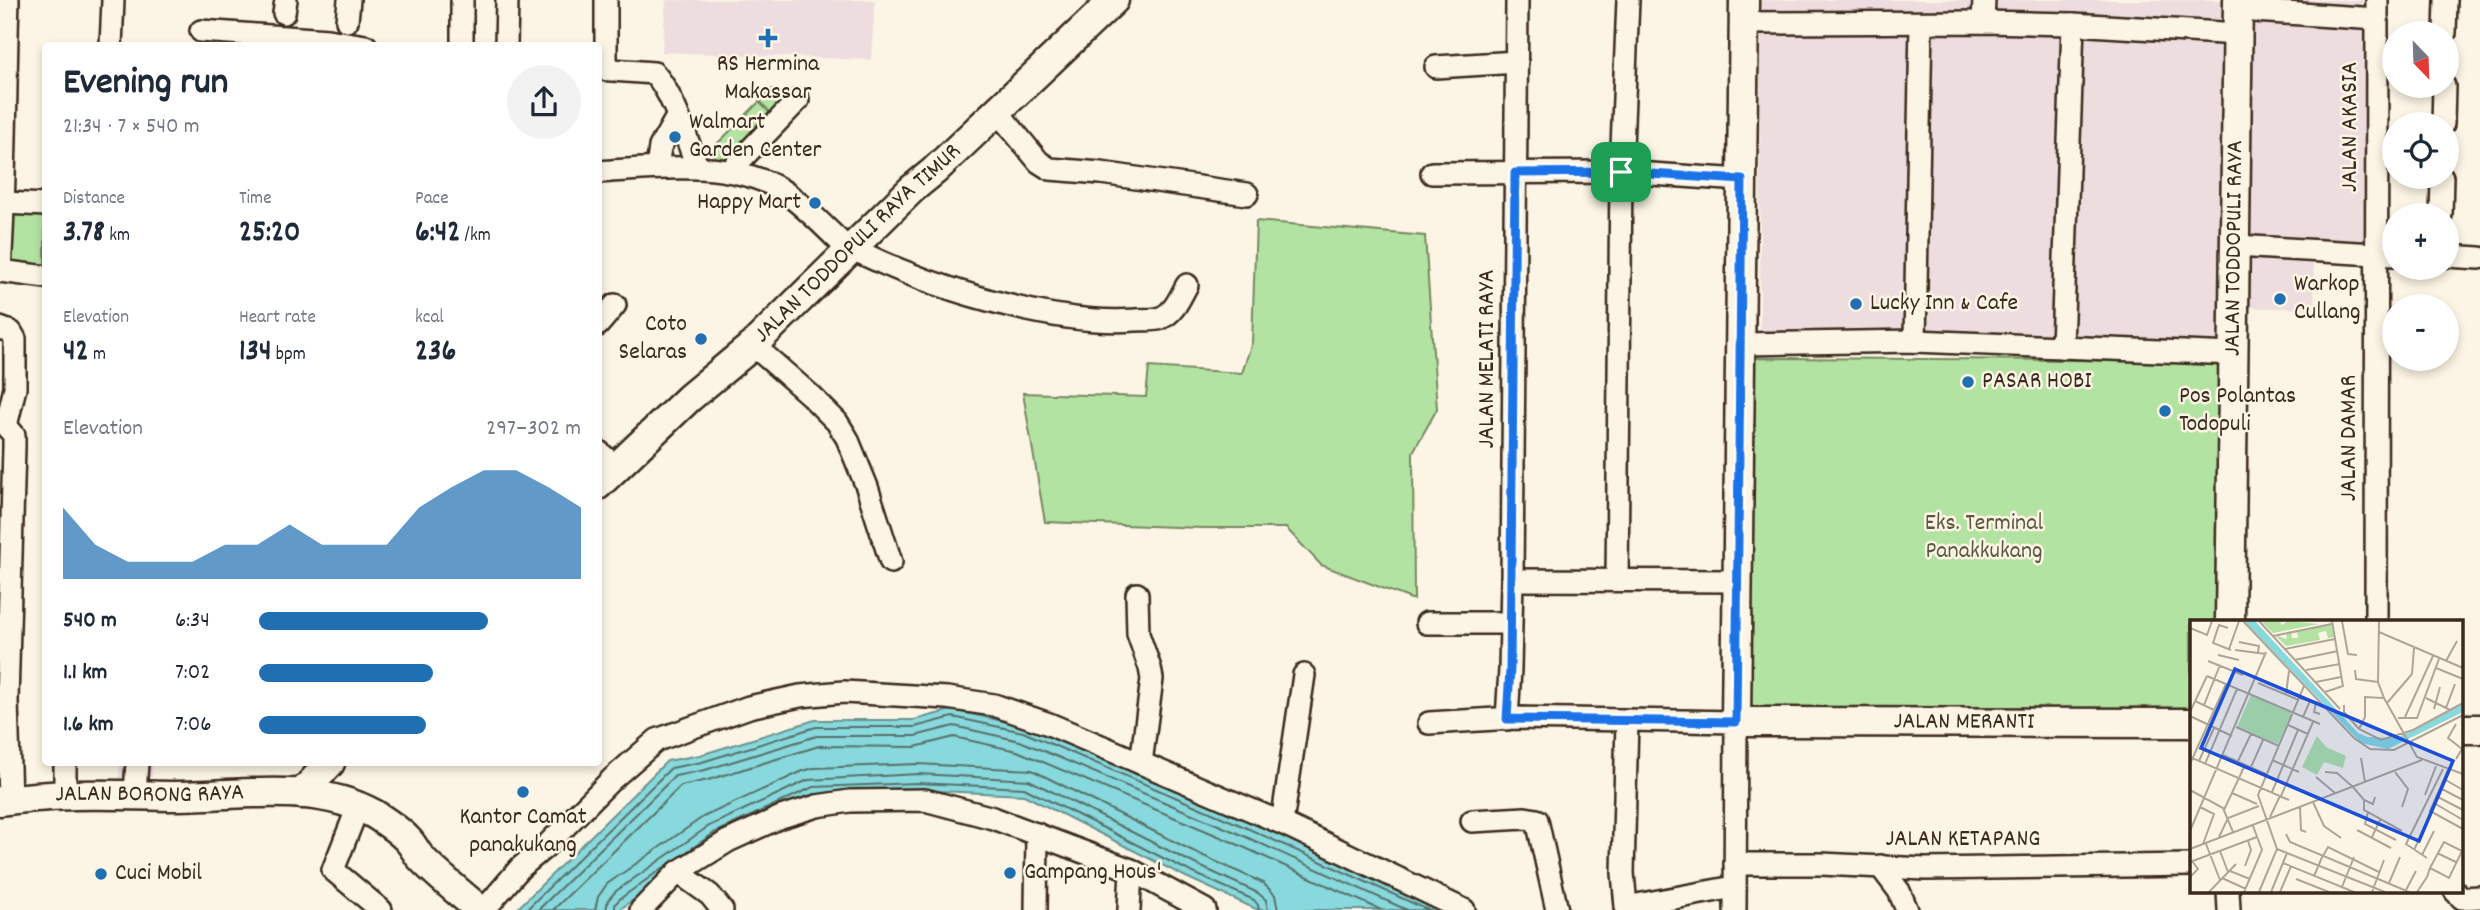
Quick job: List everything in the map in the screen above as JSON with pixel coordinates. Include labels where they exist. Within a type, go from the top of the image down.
[{"type":"street","points":[[8,0],[1,162],[4,203],[0,270],[42,276]]},
{"type":"street","points":[[111,42],[113,0]]},
{"type":"street","points":[[348,22],[349,0]]},
{"type":"street","points":[[462,0],[462,42]]},
{"type":"street","points":[[506,42],[507,0]]},
{"type":"street","points":[[606,0],[602,69],[654,73],[662,82],[698,168]]},
{"type":"street","name":"JALAN TODDOPULI RAYA TIMUR","points":[[604,468],[752,345],[1114,0]]},
{"type":"street","name":"JALAN MELATI RAYA","points":[[1507,719],[1512,580],[1517,0]]},
{"type":"street","points":[[1617,580],[1621,172],[1628,0]]},
{"type":"street","points":[[1983,22],[1984,0]]},
{"type":"street","points":[[2445,21],[2446,0]]},
{"type":"street","points":[[1735,910],[1744,12],[1921,23],[2073,24],[2377,9]]},
{"type":"street","name":"JALAN AKASIA","points":[[2377,9],[2383,203]]},
{"type":"street","name":"JALAN TODDOPULI RAYA","points":[[2230,620],[2238,15]]},
{"type":"street","points":[[1915,341],[1921,23]]},
{"type":"street","points":[[2062,347],[2073,24]]},
{"type":"street","points":[[201,31],[341,42]]},
{"type":"street","points":[[1436,67],[1517,62]]},
{"type":"street","points":[[730,171],[798,100]]},
{"type":"street","points":[[997,111],[1039,162],[1050,169],[1101,173],[1247,194]]},
{"type":"street","points":[[657,168],[660,146],[677,117]]},
{"type":"street","points":[[756,144],[755,166],[760,178]]},
{"type":"street","points":[[602,172],[698,168],[730,171],[760,178],[787,195],[850,249],[887,266],[951,289],[1066,317],[1118,321],[1159,319],[1171,312],[1187,285]]},
{"type":"street","points":[[1432,173],[1621,172],[1742,180]]},
{"type":"street","points":[[4,203],[42,205]]},
{"type":"street","points":[[2235,246],[2382,254]]},
{"type":"street","points":[[2459,257],[2480,258]]},
{"type":"street","name":"JALAN DAMAR","points":[[2376,620],[2384,280]]},
{"type":"street","points":[[602,320],[615,305]]},
{"type":"street","points":[[5,800],[7,510],[14,435],[3,426],[15,388],[15,339],[6,330]]},
{"type":"street","points":[[1741,344],[1915,341],[2234,354]]},
{"type":"street","points":[[752,345],[810,395],[842,430],[867,487],[891,562]]},
{"type":"street","points":[[1512,580],[1738,581]]},
{"type":"street","points":[[1138,594],[1138,634],[1152,679],[1141,763]]},
{"type":"street","points":[[1427,624],[1510,623]]},
{"type":"street","points":[[1282,823],[1304,675]]},
{"type":"street","points":[[486,909],[520,868],[545,847],[612,779],[657,740],[749,707],[824,692],[845,692],[947,698],[994,705],[1049,724],[1282,823],[1464,910]]},
{"type":"street","points":[[1429,723],[1507,719],[1736,722]]},
{"type":"street","points":[[1627,722],[1621,909],[1734,887]]},
{"type":"street","name":"JALAN MERANTI","points":[[1736,722],[2190,723]]},
{"type":"street","points":[[2462,729],[2480,729]]},
{"type":"street","points":[[65,766],[65,794]]},
{"type":"street","points":[[124,766],[129,794]]},
{"type":"street","points":[[129,794],[136,766]]},
{"type":"street","points":[[300,794],[327,766]]},
{"type":"street","name":"JALAN BORONG RAYA","points":[[5,800],[65,794],[200,795],[226,792],[300,794],[358,807],[375,815],[408,840],[421,859],[486,909]]},
{"type":"street","points":[[641,910],[678,872],[728,841],[781,817],[817,806],[850,801],[925,800],[993,818],[1131,870],[1205,910]]},
{"type":"street","points":[[358,807],[332,870],[381,910]]},
{"type":"street","points":[[1472,821],[1525,818],[1537,820],[1557,910]]},
{"type":"street","points":[[1036,910],[1037,834]]},
{"type":"street","name":"JALAN KETAPANG","points":[[1735,864],[1880,866],[1925,870],[2190,865]]},
{"type":"street","points":[[1880,866],[1899,891],[1907,910]]},
{"type":"street","points":[[1129,910],[1131,870]]},
{"type":"street","points":[[678,872],[710,895],[722,910]]},
{"type":"street","points":[[2228,892],[2229,910]]},
{"type":"shaded area","name":"RS Hermina Makassar","points":[[666,0],[875,0],[871,60],[662,52]]},
{"type":"shaded area","points":[[1760,0],[2370,0],[2368,247],[2313,262],[2315,309],[2222,307],[2222,345],[1760,334]]},
{"type":"shaded area","points":[[119,766],[152,766],[152,777],[119,780]]},
{"type":"green space","points":[[772,89],[788,103],[725,166],[710,151],[759,102],[773,116],[760,101]]},
{"type":"green space","points":[[5,203],[42,205],[42,277],[0,271]]},
{"type":"green space","points":[[1256,221],[1425,236],[1437,409],[1413,452],[1414,600],[1321,565],[1286,528],[1045,522],[1023,393],[1146,397],[1149,367],[1242,373],[1252,342]]},
{"type":"green space","name":"Eks. Terminal Panakkukang","points":[[1751,358],[2220,361],[2219,620],[2190,620],[2190,717],[1748,713]]},
{"type":"water","points":[[952,710],[1025,726],[1241,817],[1445,910],[1258,910],[1186,877],[1024,795],[918,790],[814,794],[717,839],[619,910],[516,910],[667,761],[700,755],[815,720],[914,720]]},
{"type":"place","name":"RS Hermina Makassar","points":[[768,38]]},
{"type":"place","name":"Walmart Garden Center","points":[[675,137]]},
{"type":"place","name":"Happy Mart","points":[[815,203]]},
{"type":"place","name":"Warkop Cullang","points":[[2280,299]]},
{"type":"place","name":"Lucky Inn & Cafe","points":[[1856,304]]},
{"type":"place","name":"Coto Selaras","points":[[701,339]]},
{"type":"place","name":"PASAR HOBI","points":[[1968,382]]},
{"type":"place","name":"Pos Polantas Todopuli","points":[[2165,411]]},
{"type":"place","name":"Kantor Camat panakukang","points":[[523,792]]},
{"type":"place","name":"Gampang Hous'","points":[[1010,873]]},
{"type":"place","name":"Cuci Mobil","points":[[101,874]]},
{"type":"route","points":[[1621,172],[1742,180],[1736,722],[1507,719],[1512,580],[1515,173],[1621,172]]}]
